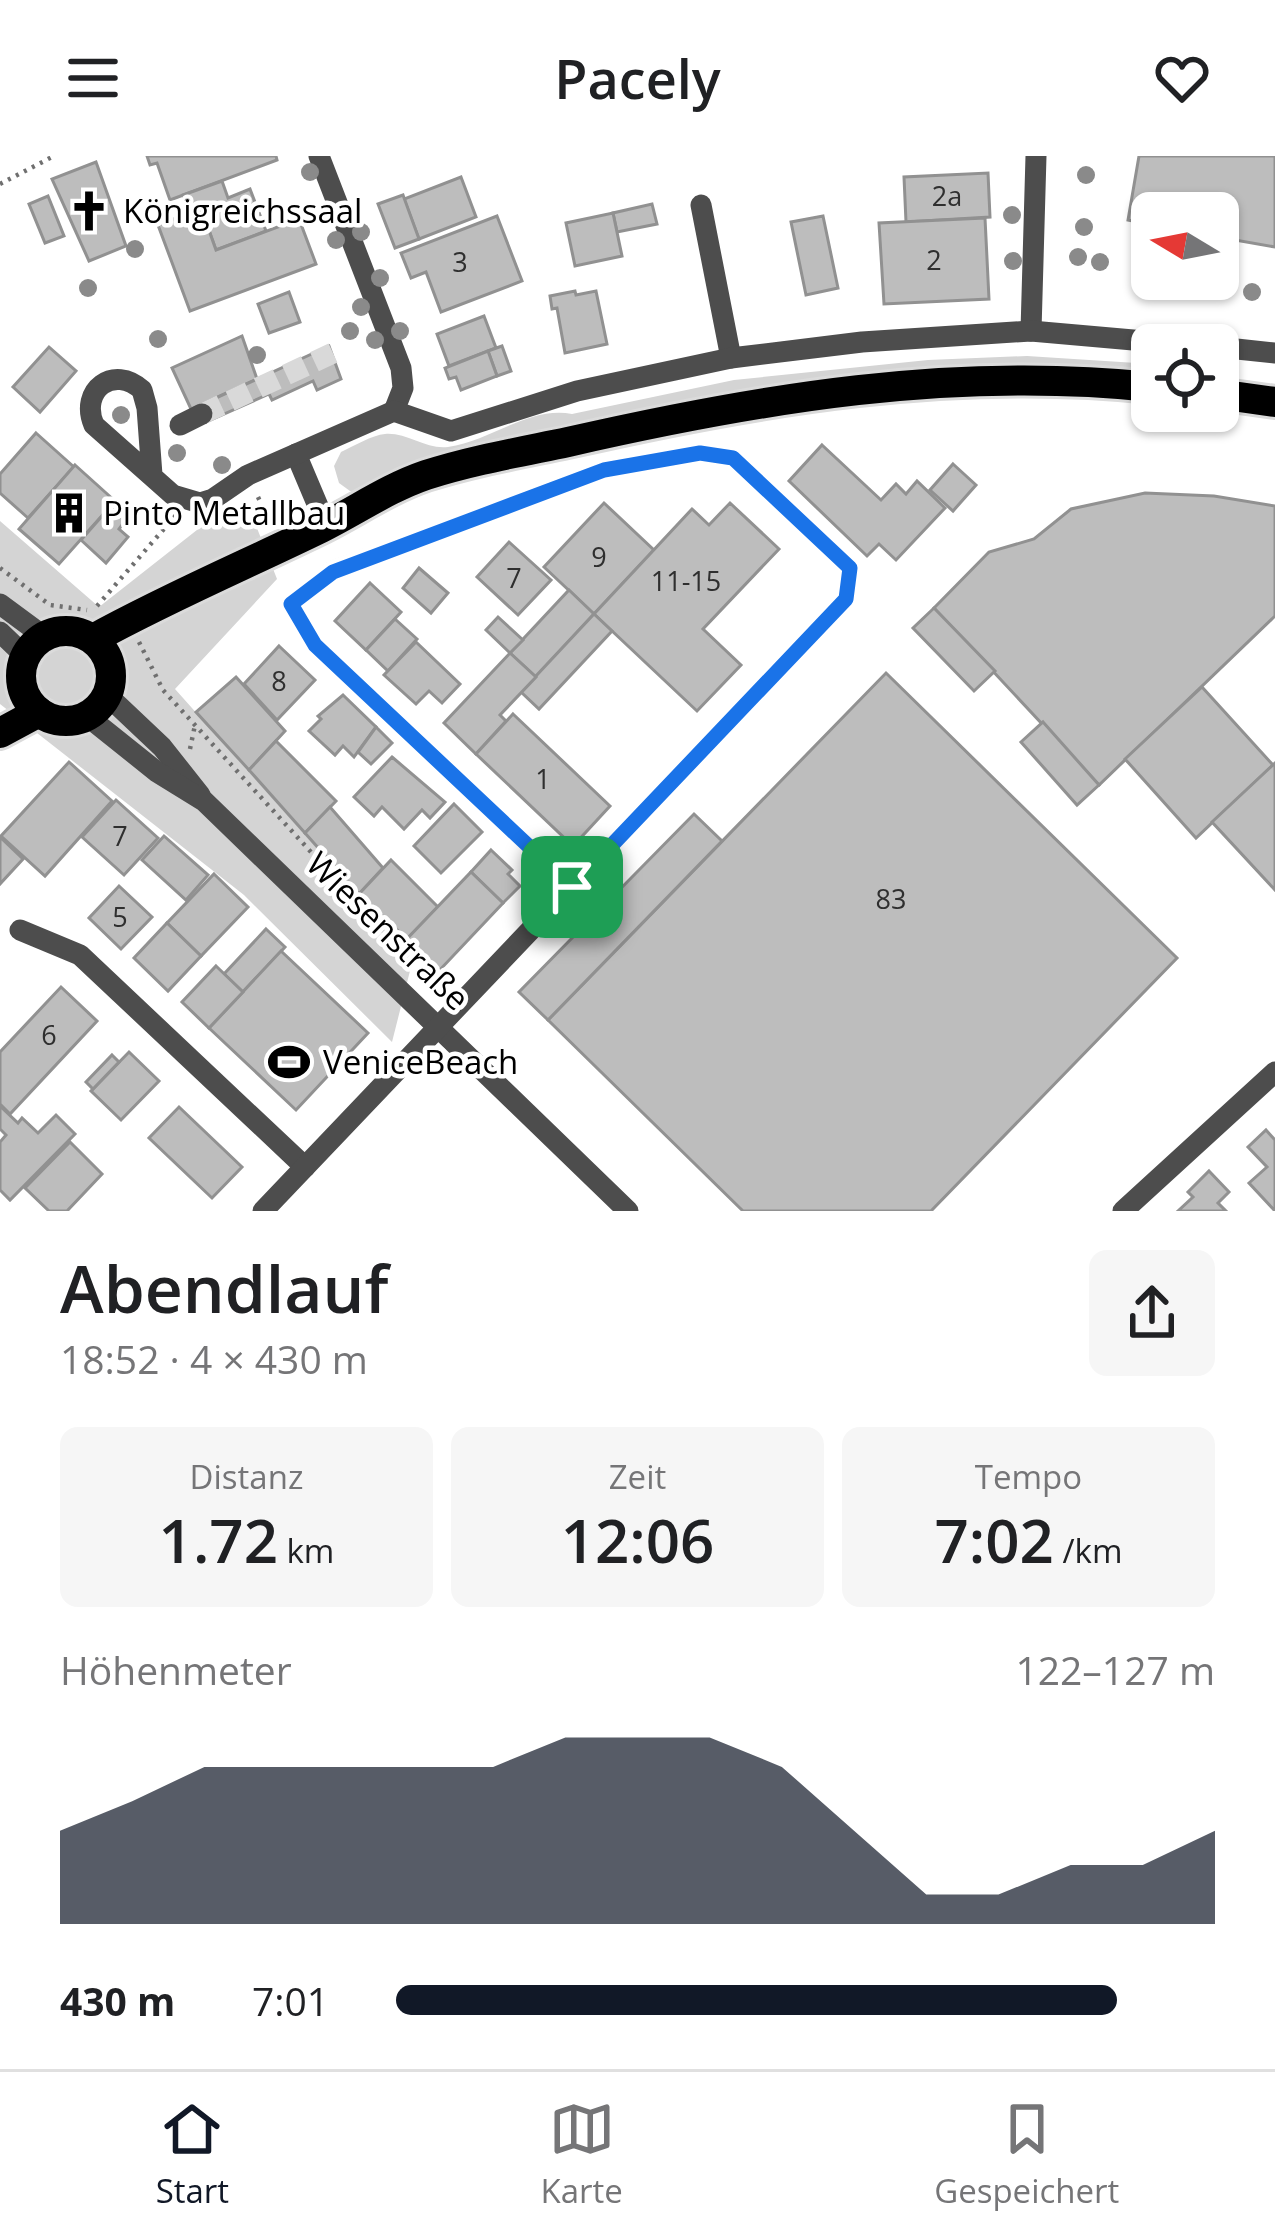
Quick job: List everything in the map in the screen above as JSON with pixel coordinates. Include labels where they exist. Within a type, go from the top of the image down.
[{"type":"main road","points":[[20,705],[62,721],[96,706],[101,651],[123,619],[326,526],[381,492],[427,475],[654,420],[830,391],[1026,381],[1131,386]]},
{"type":"main road","points":[[1239,397],[1275,402]]},
{"type":"main road","points":[[0,733],[20,705],[21,668],[34,646],[70,630],[101,651]]},
{"type":"street","points":[[152,475],[188,502],[213,499],[248,476],[394,411],[404,388],[400,368],[319,156]]},
{"type":"street","points":[[1030,331],[1036,156]]},
{"type":"street","points":[[701,206],[730,358]]},
{"type":"street","points":[[394,411],[451,431],[577,391],[730,358],[862,342],[1030,331],[1131,340]]},
{"type":"street","points":[[1239,349],[1275,353]]},
{"type":"street","points":[[180,424],[202,414]]},
{"type":"street","points":[[262,1211],[572,887],[846,599],[850,568],[733,458],[700,453],[604,470],[333,572],[291,604],[315,645],[572,887]]},
{"type":"street","points":[[296,454],[326,526]]},
{"type":"street","points":[[0,604],[34,646]]},
{"type":"street","points":[[0,632],[34,646]]},
{"type":"street","name":"Wiesenstraße","points":[[96,706],[157,772],[204,801],[628,1211]]},
{"type":"street","points":[[20,930],[80,955],[305,1166]]},
{"type":"street","points":[[1123,1211],[1275,1072]]},
{"type":"path","points":[[0,184],[52,157]]},
{"type":"path","points":[[123,619],[188,502]]},
{"type":"path","points":[[0,568],[56,607],[94,609],[123,619],[163,690],[405,955],[414,973]]},
{"type":"shaded area","points":[[1027,356],[1131,363],[1131,374],[828,379],[737,391],[472,451],[362,491],[350,491],[339,483],[334,466],[341,452],[385,434],[448,447],[541,415],[572,414],[734,380],[928,360]]},
{"type":"shaded area","points":[[230,504],[241,523],[253,518],[277,579],[175,689],[358,894],[406,938],[402,944],[413,959],[392,1042],[244,895],[0,704],[0,521],[99,607]]},
{"type":"building","points":[[147,156],[276,156],[277,160],[170,200],[157,163],[150,165]]},
{"type":"building","points":[[1139,156],[1275,156],[1275,247],[1239,241],[1239,192],[1133,192]]},
{"type":"building","name":"Königreichssaal","points":[[96,162],[126,246],[89,261],[52,179]]},
{"type":"building","points":[[988,173],[990,217],[906,222],[904,177]]},
{"type":"building","points":[[461,177],[476,217],[419,239],[404,199]]},
{"type":"building","points":[[222,181],[228,198],[250,189],[266,231],[216,250],[201,208],[189,213],[183,195]]},
{"type":"building","points":[[403,195],[419,239],[395,248],[378,204]]},
{"type":"building","points":[[48,196],[64,236],[45,243],[29,204]]},
{"type":"building","points":[[652,204],[657,224],[617,232],[613,213]]},
{"type":"building","points":[[201,208],[216,250],[299,219],[316,264],[190,311],[158,225]]},
{"type":"building","points":[[613,213],[622,256],[575,266],[566,223]]},
{"type":"building","points":[[497,216],[522,281],[441,312],[426,272],[411,278],[401,253]]},
{"type":"building","points":[[823,216],[838,288],[806,295],[791,222]]},
{"type":"building","points":[[985,218],[989,299],[884,304],[879,223]]},
{"type":"building","points":[[575,291],[576,295],[596,291],[607,344],[565,353],[557,308],[552,309],[550,296]]},
{"type":"building","points":[[289,292],[300,322],[269,333],[258,304]]},
{"type":"building","points":[[484,316],[496,348],[449,366],[437,334]]},
{"type":"building","points":[[242,336],[257,379],[191,409],[172,368]]},
{"type":"building","points":[[329,346],[341,379],[317,390],[313,381],[272,400],[269,394],[206,422],[199,406]]},
{"type":"building","points":[[502,346],[511,371],[497,376],[488,351]]},
{"type":"building","points":[[49,347],[76,371],[40,412],[13,387]]},
{"type":"building","points":[[488,351],[497,376],[461,390],[456,377],[449,379],[445,368]]},
{"type":"building","points":[[36,433],[74,467],[28,518],[0,493],[0,474]]},
{"type":"building","points":[[822,445],[881,500],[896,484],[906,494],[917,481],[945,508],[896,560],[879,544],[867,556],[789,481]]},
{"type":"building","points":[[953,464],[976,485],[953,511],[930,490]]},
{"type":"building","name":"Pinto Metallbau","points":[[75,465],[115,501],[59,564],[19,529]]},
{"type":"building","points":[[1145,493],[1214,496],[1275,506],[1275,616],[1099,785],[934,608],[989,552],[1034,539],[1071,509]]},
{"type":"building","points":[[604,503],[654,550],[594,614],[544,567]]},
{"type":"building","points":[[730,503],[779,549],[703,629],[741,665],[697,711],[594,614],[692,509],[709,525]]},
{"type":"building","points":[[110,507],[125,521],[119,529],[128,537],[106,563],[81,540]]},
{"type":"building","points":[[509,542],[551,580],[518,615],[477,577]]},
{"type":"building","points":[[419,568],[448,593],[431,613],[403,588]]},
{"type":"building","points":[[370,583],[401,612],[366,650],[335,621]]},
{"type":"building","points":[[569,590],[594,614],[536,677],[510,653]]},
{"type":"building","points":[[934,608],[995,671],[974,691],[913,628]]},
{"type":"building","points":[[594,614],[612,631],[539,709],[521,692]]},
{"type":"building","points":[[498,617],[523,640],[510,653],[486,630]]},
{"type":"building","points":[[395,619],[417,639],[388,671],[366,650]]},
{"type":"building","points":[[416,642],[460,684],[442,703],[429,691],[416,704],[384,675]]},
{"type":"building","points":[[279,646],[315,680],[277,720],[244,684]]},
{"type":"building","points":[[510,653],[536,677],[500,715],[506,721],[476,754],[444,723]]},
{"type":"building","points":[[886,673],[1177,958],[931,1211],[743,1211],[548,1020]]},
{"type":"building","points":[[236,677],[285,731],[249,770],[196,712]]},
{"type":"building","points":[[1202,687],[1273,765],[1196,838],[1125,759]]},
{"type":"building","points":[[343,695],[376,727],[354,757],[343,746],[335,755],[309,731],[321,719],[318,716]]},
{"type":"building","points":[[513,714],[610,806],[573,846],[476,754]]},
{"type":"building","points":[[1043,722],[1099,785],[1077,805],[1021,742]]},
{"type":"building","points":[[376,727],[392,743],[371,764],[358,752]]},
{"type":"building","points":[[276,741],[336,801],[305,833],[249,770]]},
{"type":"building","points":[[392,757],[445,802],[430,818],[422,810],[404,829],[382,807],[374,816],[354,797]]},
{"type":"building","points":[[69,762],[112,801],[45,876],[1,836]]},
{"type":"building","points":[[1275,763],[1275,890],[1212,822]]},
{"type":"building","points":[[116,800],[158,838],[124,875],[82,837]]},
{"type":"building","points":[[454,804],[482,832],[441,873],[414,846]]},
{"type":"building","points":[[330,807],[383,868],[359,894],[305,833]]},
{"type":"building","points":[[694,814],[722,841],[548,1020],[519,992]]},
{"type":"building","points":[[164,836],[208,875],[186,900],[142,860]]},
{"type":"building","points":[[0,837],[23,859],[0,884]]},
{"type":"building","points":[[491,850],[512,870],[508,874],[520,886],[503,903],[471,872]]},
{"type":"building","points":[[391,860],[438,907],[407,939],[359,894]]},
{"type":"building","points":[[471,872],[503,903],[436,974],[403,943]]},
{"type":"building","points":[[214,874],[248,907],[201,956],[167,923]]},
{"type":"building","points":[[119,886],[152,917],[121,949],[89,918]]},
{"type":"building","points":[[167,923],[201,956],[168,991],[134,958]]},
{"type":"building","points":[[266,929],[285,947],[243,992],[224,974]]},
{"type":"building","points":[[281,951],[368,1033],[296,1110],[209,1028]]},
{"type":"building","points":[[216,966],[243,992],[209,1028],[182,1002]]},
{"type":"building","points":[[61,987],[97,1021],[10,1114],[0,1104],[0,1052]]},
{"type":"building","points":[[129,1052],[159,1081],[121,1120],[91,1091]]},
{"type":"building","points":[[112,1055],[119,1062],[93,1089],[86,1082]]},
{"type":"building","points":[[0,1106],[38,1133],[56,1115],[75,1134],[10,1200],[0,1190],[0,1142],[6,1135],[0,1129]]},
{"type":"building","points":[[179,1107],[242,1167],[212,1198],[149,1138]]},
{"type":"building","points":[[1266,1130],[1275,1140],[1275,1211],[1249,1183],[1267,1167],[1248,1147]]},
{"type":"building","points":[[70,1142],[102,1174],[67,1211],[49,1211],[25,1188]]},
{"type":"building","points":[[1209,1171],[1229,1192],[1218,1203],[1226,1211],[1178,1211],[1193,1197],[1188,1192]]},
{"type":"tunnel","points":[[202,414],[333,353]]},
{"type":"place","name":"Königreichssaal","points":[[89,211]]},
{"type":"place","name":"Pinto Metallbau","points":[[69,513]]},
{"type":"place","name":"VeniceBeach","points":[[289,1062]]},
{"type":"route","points":[[700,453],[733,458],[850,568],[846,599],[572,887],[315,645],[291,604],[333,572],[604,470],[700,453]]}]
